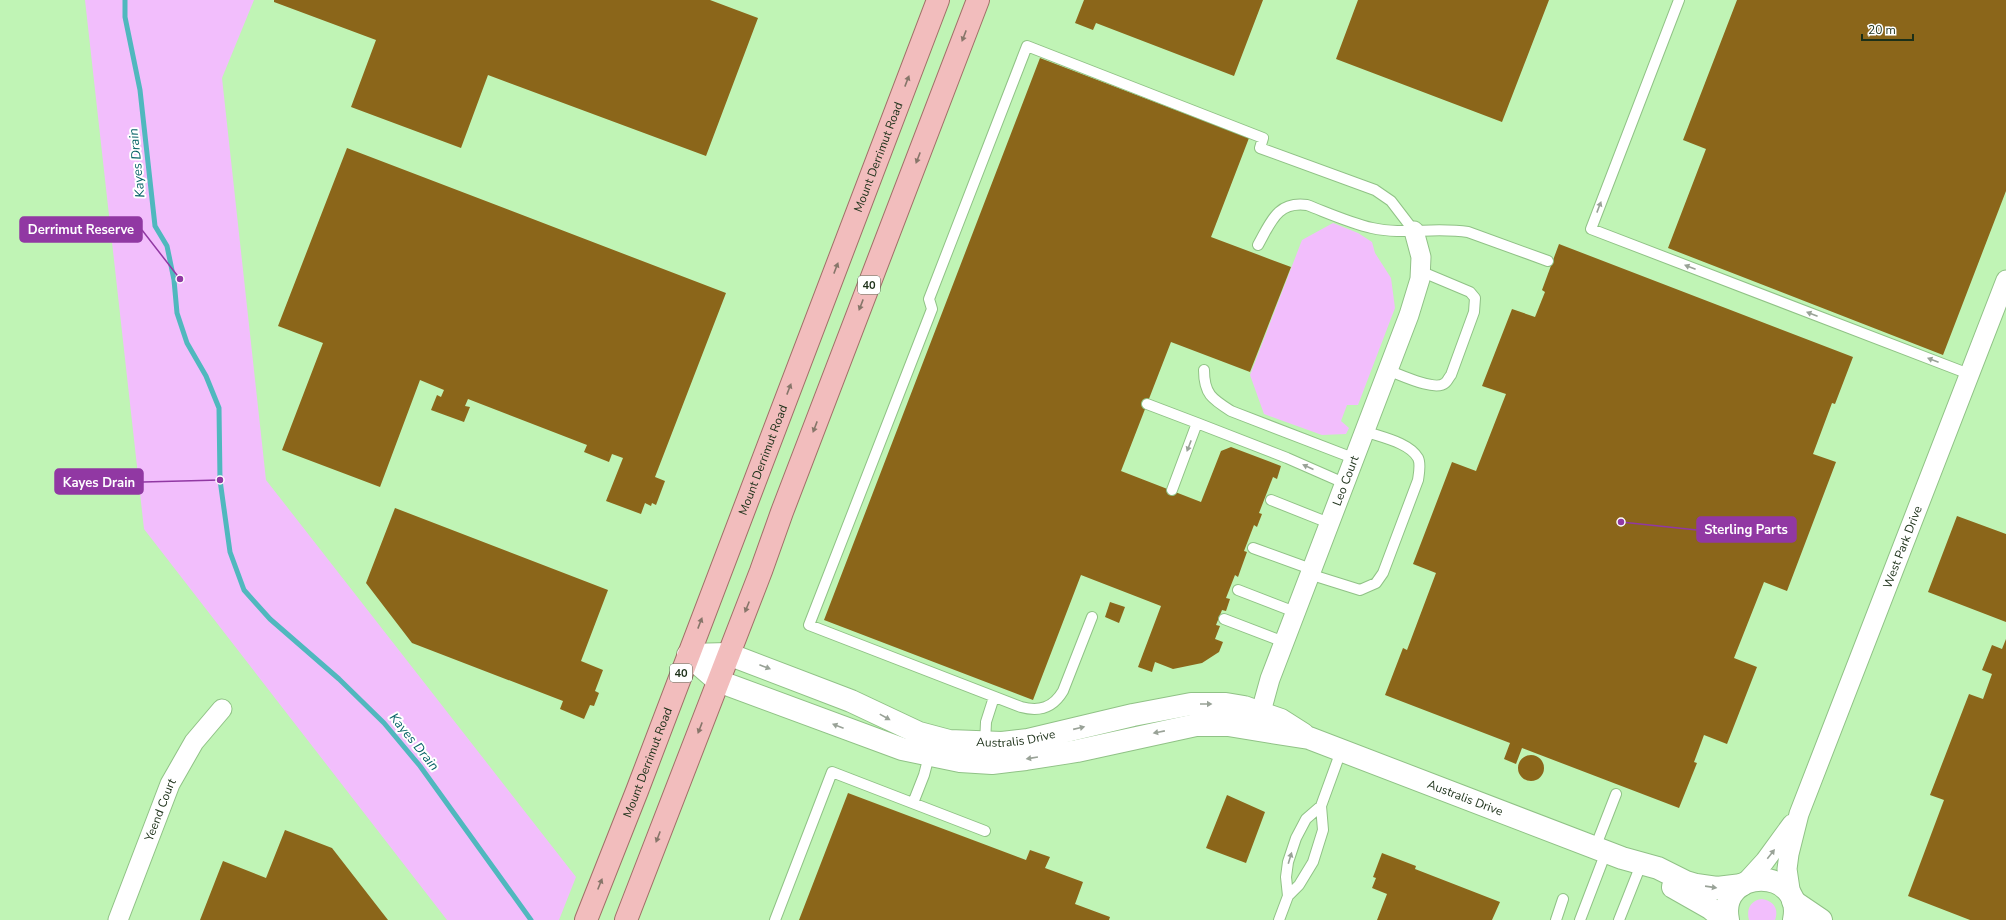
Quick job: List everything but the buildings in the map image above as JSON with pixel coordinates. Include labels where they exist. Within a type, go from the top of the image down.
[{"type":"main road","name":"Mount Derrimut Road","points":[[586,920],[637,791],[938,0]]},
{"type":"main road","name":"40","points":[[626,920],[978,0]]},
{"type":"street","name":"Leo Court","points":[[1259,720],[1270,679],[1328,522],[1408,315],[1420,279],[1421,257],[1414,231]]},
{"type":"street","name":"West Park Drive","points":[[1793,906],[1787,869],[1789,854],[1799,814],[2006,280]]},
{"type":"street","points":[[688,655],[728,654]]},
{"type":"street","name":"Australis Drive","points":[[728,654],[851,700],[899,725],[931,746],[960,761],[986,753],[1026,759],[1077,751],[1196,725],[1228,725],[1259,720],[1621,858],[1696,885],[1717,888],[1743,884],[1752,880],[1767,879],[1781,885],[1793,906]]},
{"type":"street","points":[[688,655],[718,681]]},
{"type":"street","name":"Australis Drive","points":[[718,681],[902,749],[931,746]]},
{"type":"street","name":"Yeend Court","points":[[118,920],[170,784],[194,742],[222,709]]},
{"type":"street","name":"West Park Drive","points":[[1743,884],[1765,861],[1799,814]]},
{"type":"street","name":"Australis Drive","points":[[1621,858],[1692,897],[1725,920]]},
{"type":"street","points":[[1728,920],[1727,911],[1730,899],[1743,884]]},
{"type":"street","points":[[1793,906],[1821,920]]},
{"type":"lane","points":[[1680,0],[1591,229],[1970,374]]},
{"type":"lane","points":[[1092,617],[1059,698],[1051,706],[1043,709],[1029,710],[809,625],[932,309],[928,299],[1027,46],[1263,138],[1260,148],[1375,190],[1392,201],[1414,231]]},
{"type":"lane","points":[[1258,245],[1275,214],[1285,207],[1296,204],[1307,205],[1372,228],[1414,231],[1455,230],[1468,232],[1548,262]]},
{"type":"lane","points":[[1387,370],[1424,384],[1439,385],[1445,383],[1451,375],[1474,312],[1475,298],[1470,292],[1420,271]]},
{"type":"lane","points":[[1204,370],[1206,391],[1214,400],[1231,411],[1353,458]]},
{"type":"lane","points":[[1147,404],[1287,458],[1344,483]]},
{"type":"lane","points":[[1172,490],[1197,423]]},
{"type":"lane","points":[[1254,548],[1352,589],[1367,589],[1376,583],[1383,573],[1418,480],[1420,469],[1418,458],[1411,450],[1364,431]]},
{"type":"lane","points":[[1271,500],[1328,522]]},
{"type":"lane","points":[[1238,590],[1295,612]]},
{"type":"lane","points":[[1224,619],[1284,642]]},
{"type":"lane","points":[[986,753],[986,722],[994,697]]},
{"type":"lane","points":[[913,803],[924,775],[931,746]]},
{"type":"lane","points":[[1288,896],[1299,885],[1313,862],[1323,830],[1322,806],[1342,751]]},
{"type":"lane","points":[[775,920],[832,772],[985,831]]},
{"type":"lane","points":[[1616,794],[1621,858],[1619,920]]},
{"type":"lane","points":[[1279,920],[1288,896],[1287,870],[1296,838],[1306,819],[1322,806]]},
{"type":"lane","points":[[1580,920],[1621,858]]},
{"type":"lane","points":[[1556,920],[1563,899]]},
{"type":"shaded area","points":[[85,0],[254,0],[222,78],[266,480],[576,877],[559,920],[447,920],[144,529]]},
{"type":"shaded area","points":[[1333,223],[1358,233],[1372,242],[1375,253],[1391,278],[1395,308],[1358,405],[1347,405],[1341,421],[1349,428],[1346,434],[1322,435],[1264,414],[1250,375],[1302,240]]},
{"type":"shaded area","points":[[1762,899],[1770,902],[1776,909],[1775,920],[1749,920],[1748,912],[1750,906],[1755,901]]},
{"type":"waterway","name":"Kayes Drain","points":[[125,0],[125,17],[140,90],[155,226],[167,246],[174,280],[177,313],[187,343],[206,376],[219,408],[220,480],[230,552],[244,590],[270,619],[339,679],[384,723],[420,766],[531,920]]},
{"type":"place","name":"Derrimut Reserve","points":[[180,279]]},
{"type":"place","name":"Kayes Drain","points":[[220,480]]},
{"type":"place","name":"Sterling Parts","points":[[1621,522]]}]
